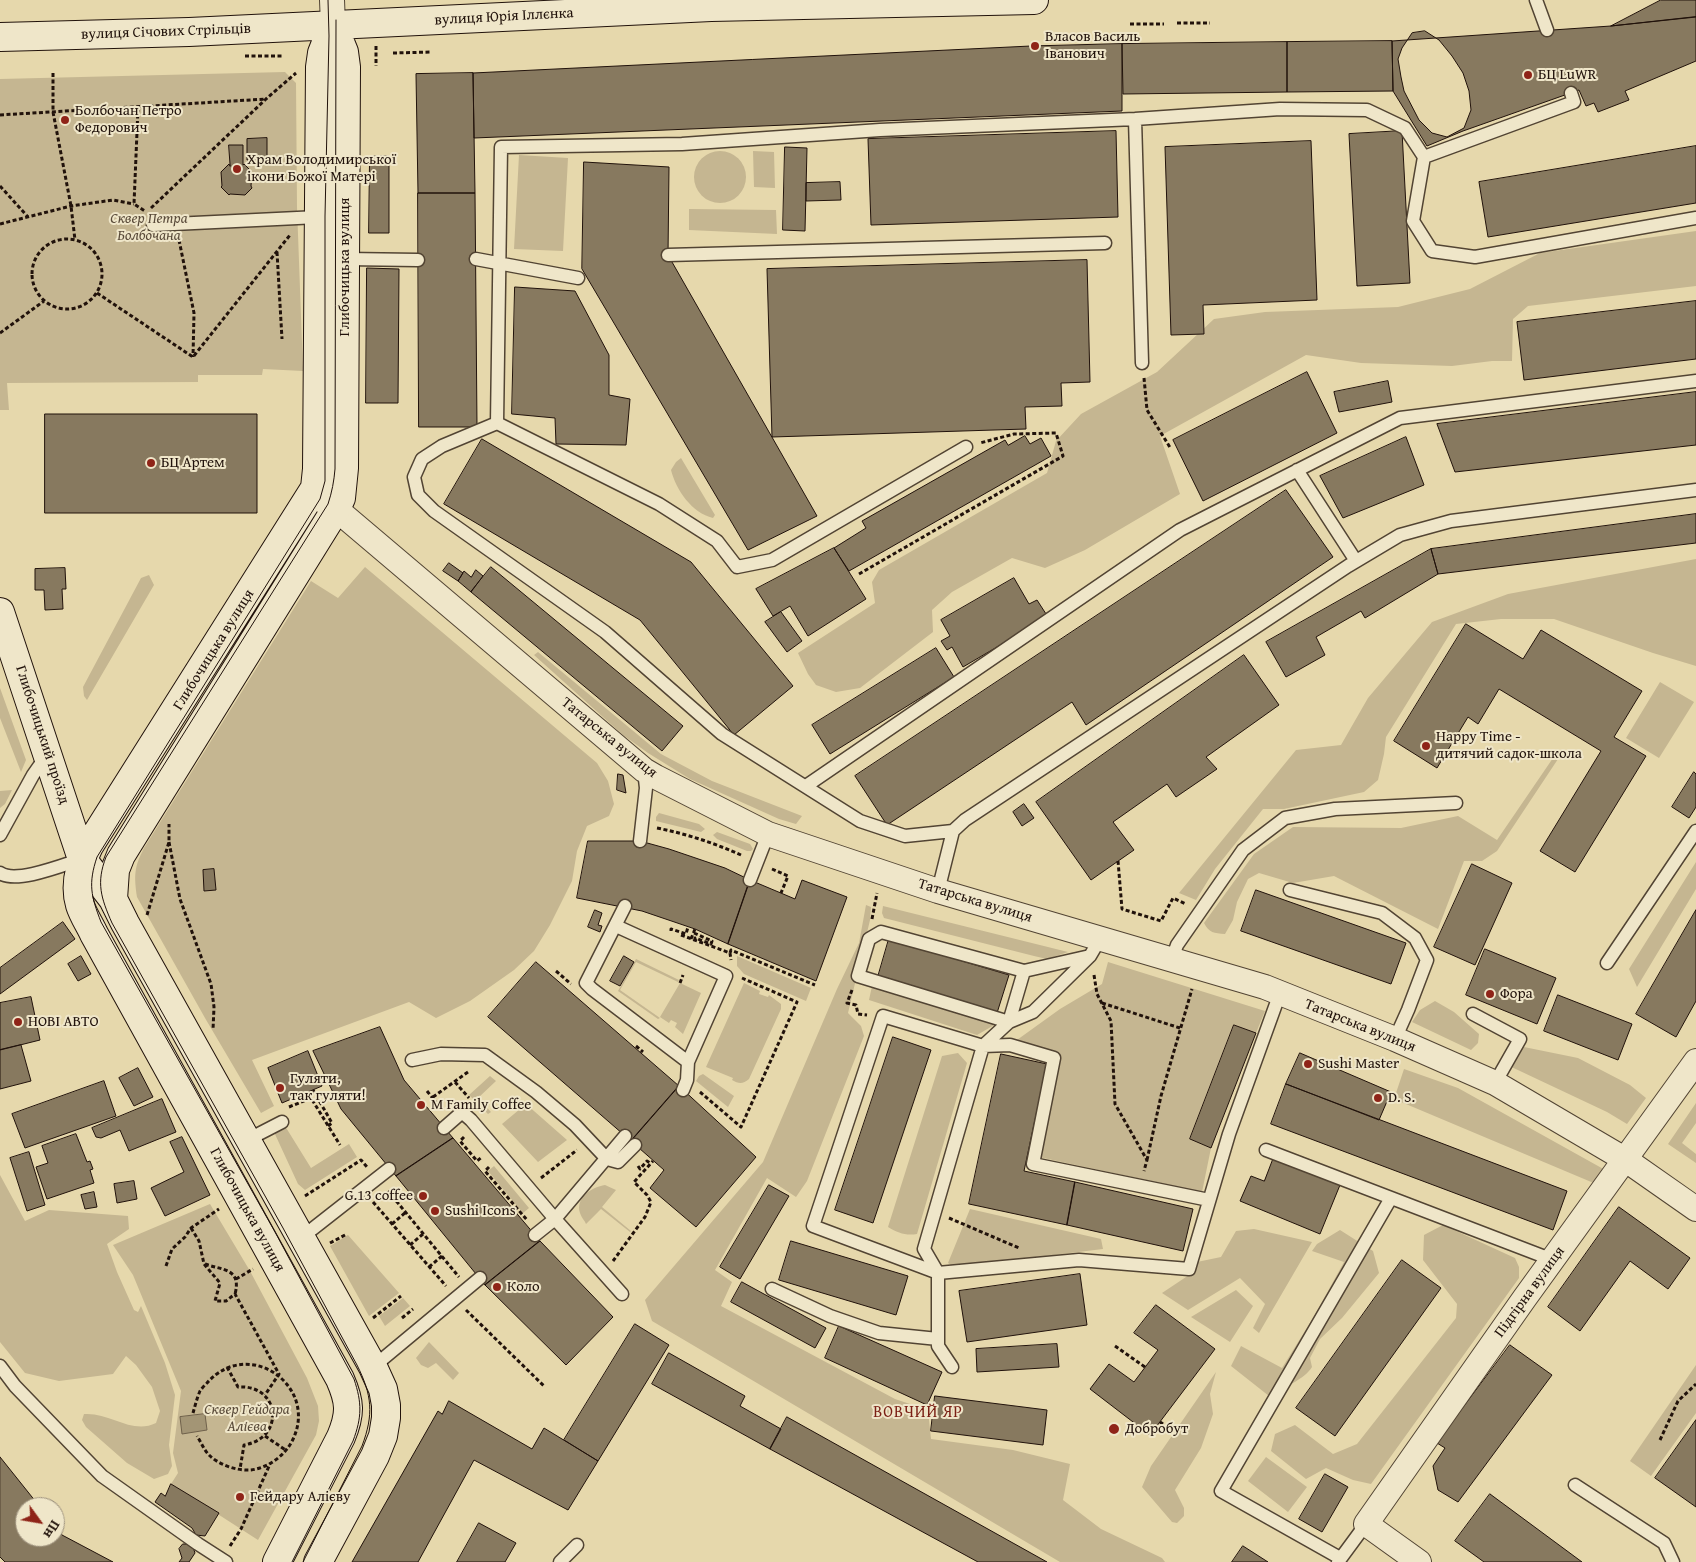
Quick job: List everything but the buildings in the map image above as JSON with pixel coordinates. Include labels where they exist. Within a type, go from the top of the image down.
[{"type":"main road","name":"вулиця Юрія Іллєнка","points":[[332,13],[714,4],[1034,0]]},
{"type":"main road","name":"вулиця Січових Стрільців","points":[[0,37],[189,32],[332,13]]},
{"type":"main road","name":"Глибочицька вулиця","points":[[277,1562],[341,1437],[349,1410],[347,1394],[94,934],[80,905],[78,890],[82,859],[312,494],[317,469],[320,67],[332,13]]},
{"type":"main road","name":"Глибочицька вулиця","points":[[113,899],[115,870],[132,835],[336,509],[340,498],[344,468],[346,66],[344,52],[332,13]]},
{"type":"main road","name":"Глибочицький проїзд","points":[[0,612],[82,859]]},
{"type":"main road","points":[[82,859],[115,870]]},
{"type":"main road","points":[[82,859],[113,899],[247,1140],[314,1242],[383,1389],[386,1405],[383,1436],[375,1456],[318,1562]]},
{"type":"street","name":"Татарська вулиця","points":[[312,494],[336,509],[644,770],[768,834],[938,890],[1095,947],[1172,959],[1280,993],[1395,1039],[1495,1083],[1626,1160],[1696,1209]]},
{"type":"street","name":"Підгірна вулиця","points":[[1366,1524],[1696,1060]]},
{"type":"street","points":[[1366,1524],[1419,1562]]},
{"type":"lane","points":[[1536,0],[1547,30]]},
{"type":"lane","points":[[1424,157],[1574,102],[1571,93]]},
{"type":"lane","points":[[497,423],[500,147],[682,144],[880,130],[1135,119],[1280,109],[1367,110],[1405,128],[1424,157],[1413,221],[1432,251],[1475,257],[1696,218]]},
{"type":"lane","points":[[1135,119],[1142,363]]},
{"type":"lane","points":[[153,225],[318,217]]},
{"type":"lane","points":[[668,255],[1105,243]]},
{"type":"lane","points":[[476,258],[578,278]]},
{"type":"lane","points":[[346,259],[418,260]]},
{"type":"lane","points":[[806,786],[1180,530],[1400,418],[1696,381]]},
{"type":"lane","points":[[953,831],[905,836],[860,821],[722,734],[605,632],[434,511],[418,495],[414,477],[422,458],[442,446],[497,423],[659,504],[717,541],[737,566],[772,560],[966,447]]},
{"type":"lane","points":[[1297,470],[1356,561]]},
{"type":"lane","points":[[938,890],[953,831],[965,820],[1356,561],[1400,535],[1451,521],[1696,490]]},
{"type":"lane","points":[[0,834],[33,775],[48,753]]},
{"type":"lane","points":[[640,841],[646,788],[644,770]]},
{"type":"lane","points":[[1172,959],[1177,945],[1243,850],[1285,818],[1335,809],[1456,803]]},
{"type":"lane","points":[[1607,963],[1696,831]]},
{"type":"lane","points":[[750,880],[768,834]]},
{"type":"lane","points":[[0,873],[11,877],[27,876],[82,859]]},
{"type":"lane","points":[[1290,890],[1382,913],[1415,938],[1427,960],[1395,1039]]},
{"type":"lane","points":[[625,906],[586,982],[592,989],[688,1062]]},
{"type":"lane","points":[[616,926],[726,976],[688,1062],[687,1080],[683,1090]]},
{"type":"lane","points":[[1008,1022],[858,976],[869,939],[881,932],[1024,971],[1095,947]]},
{"type":"lane","points":[[952,1367],[938,1346],[938,1273],[924,1249],[983,1046],[1008,1022],[1033,1012],[1095,947]]},
{"type":"lane","points":[[1008,1022],[1024,971]]},
{"type":"lane","points":[[1209,1200],[1033,1164],[1054,1058],[1010,1045],[983,1046],[883,1016],[814,1226],[938,1273],[1079,1260],[1189,1270],[1229,1134],[1280,993]]},
{"type":"lane","points":[[1473,1014],[1520,1039],[1495,1083]]},
{"type":"lane","points":[[412,1060],[441,1054],[485,1055],[536,1092],[575,1125],[607,1159]]},
{"type":"lane","points":[[447,1125],[463,1113],[471,1120],[622,1294]]},
{"type":"lane","points":[[247,1140],[283,1116]]},
{"type":"lane","points":[[535,1235],[555,1219],[607,1159],[630,1141]]},
{"type":"lane","points":[[1266,1150],[1553,1260]]},
{"type":"lane","points":[[314,1242],[377,1178],[389,1169]]},
{"type":"lane","points":[[1366,1524],[1339,1560],[1222,1491],[1391,1198]]},
{"type":"lane","points":[[373,1367],[480,1278]]},
{"type":"lane","points":[[772,1289],[830,1316],[879,1333],[938,1339]]},
{"type":"lane","points":[[0,1366],[15,1386],[102,1476],[226,1562]]},
{"type":"lane","points":[[1575,1485],[1664,1543],[1673,1562]]},
{"type":"lane","points":[[560,1562],[577,1545]]},
{"type":"path","points":[[1177,23],[1210,22]]},
{"type":"path","points":[[1130,24],[1164,24]]},
{"type":"path","points":[[376,46],[376,66]]},
{"type":"path","points":[[393,53],[431,52]]},
{"type":"path","points":[[245,56],[282,56]]},
{"type":"path","points":[[53,73],[54,112],[71,206],[75,240]]},
{"type":"path","points":[[0,224],[71,206],[113,200],[134,204],[146,212],[290,77]]},
{"type":"path","points":[[0,114],[138,108],[266,99]]},
{"type":"path","points":[[134,204],[138,108]]},
{"type":"path","points":[[0,186],[28,217]]},
{"type":"path","points":[[176,224],[194,313],[193,358]]},
{"type":"path","points":[[193,358],[290,234]]},
{"type":"path","points":[[62,239],[75,240],[88,245],[96,254],[102,267],[102,280],[97,293],[87,304],[72,309],[58,308],[44,301],[35,289],[32,276],[33,263],[40,252],[50,243],[62,239]]},
{"type":"path","points":[[277,251],[282,339]]},
{"type":"path","points":[[97,293],[193,358]]},
{"type":"path","points":[[0,333],[44,301]]},
{"type":"path","points":[[1142,363],[1147,410],[1171,449]]},
{"type":"path","points":[[859,574],[1063,456],[1056,433],[1014,434],[966,447]]},
{"type":"path","points":[[169,816],[169,842],[180,899],[211,984],[214,1007],[213,1034]]},
{"type":"path","points":[[657,828],[686,834],[710,842],[756,862]]},
{"type":"path","points":[[145,922],[169,842]]},
{"type":"path","points":[[1118,862],[1122,910],[1161,921],[1173,898]]},
{"type":"path","points":[[781,893],[788,876]]},
{"type":"path","points":[[869,939],[877,892]]},
{"type":"path","points":[[670,931],[671,929],[686,934],[688,927]]},
{"type":"path","points":[[694,931],[712,941],[711,944],[695,938],[693,940],[694,931]]},
{"type":"path","points":[[1095,947],[1097,994],[1112,1021],[1115,1104],[1147,1160]]},
{"type":"path","points":[[730,954],[731,950],[815,984]]},
{"type":"path","points":[[1139,1186],[1180,1028],[1200,968]]},
{"type":"path","points":[[557,980],[561,976]]},
{"type":"path","points":[[699,1091],[741,1127],[798,1002],[740,977]]},
{"type":"path","points":[[1101,1002],[1180,1028]]},
{"type":"path","points":[[847,1003],[856,1005],[858,1014]]},
{"type":"path","points":[[433,1097],[455,1082]]},
{"type":"path","points":[[313,1090],[332,1123],[328,1126]]},
{"type":"path","points":[[427,1091],[433,1097],[447,1125]]},
{"type":"path","points":[[283,1116],[311,1098],[340,1145]]},
{"type":"path","points":[[469,1133],[460,1141],[477,1161],[486,1153]]},
{"type":"path","points":[[556,1166],[590,1140]]},
{"type":"path","points":[[300,1199],[361,1160],[468,1287]]},
{"type":"path","points":[[609,1267],[645,1217],[651,1202],[634,1182],[652,1162],[647,1161],[640,1169],[638,1167],[642,1162]]},
{"type":"path","points":[[494,1162],[485,1171],[528,1221]]},
{"type":"path","points":[[372,1201],[455,1298],[544,1386]]},
{"type":"path","points":[[166,1266],[172,1249],[185,1237],[191,1228],[221,1208]]},
{"type":"path","points":[[392,1224],[406,1212]]},
{"type":"path","points":[[936,1213],[1054,1263]]},
{"type":"path","points":[[191,1228],[199,1241],[204,1264],[220,1283],[215,1301],[226,1301],[235,1294],[237,1288],[236,1279],[230,1272],[225,1268],[204,1264]]},
{"type":"path","points":[[314,1242],[347,1234]]},
{"type":"path","points":[[410,1245],[424,1234]]},
{"type":"path","points":[[429,1267],[442,1256]]},
{"type":"path","points":[[236,1279],[250,1271]]},
{"type":"path","points":[[197,1436],[209,1455],[228,1467],[251,1470],[271,1464],[286,1451],[296,1433],[299,1413],[295,1396],[279,1374],[235,1294]]},
{"type":"path","points":[[368,1321],[401,1296]]},
{"type":"path","points":[[1115,1346],[1145,1368]]},
{"type":"path","points":[[193,1413],[200,1391],[215,1374],[227,1367],[254,1364],[279,1374]]},
{"type":"path","points":[[227,1367],[238,1387],[247,1387],[265,1395],[273,1412],[272,1422],[266,1436],[253,1443],[244,1445],[240,1469]]},
{"type":"path","points":[[265,1395],[279,1374]]},
{"type":"path","points":[[1660,1440],[1678,1401],[1696,1384]]},
{"type":"path","points":[[266,1436],[286,1451]]},
{"type":"path","points":[[241,1529],[271,1464]]},
{"type":"green space","name":"Сквер Петра Болбочана","points":[[285,72],[296,83],[297,207],[303,371],[263,369],[262,375],[198,375],[198,382],[7,383],[9,410],[0,410],[0,79]]},
{"type":"green space","points":[[715,151],[725,151],[739,158],[746,172],[746,182],[739,196],[725,203],[715,203],[705,199],[698,192],[694,182],[694,172],[698,162],[705,155]]},
{"type":"green space","points":[[753,151],[774,152],[775,188],[754,187]]},
{"type":"green space","points":[[519,155],[568,158],[563,251],[514,249]]},
{"type":"green space","points":[[689,209],[776,210],[777,234],[689,230]]},
{"type":"green space","points":[[1696,231],[1696,286],[1528,306],[1513,319],[1512,361],[1492,361],[1452,366],[1361,363],[1306,355],[1160,436],[1180,494],[1085,550],[1045,568],[1012,558],[952,592],[932,610],[933,632],[860,688],[836,692],[816,685],[808,674],[798,653],[875,603],[872,582],[879,570],[1047,473],[1056,441],[1081,414],[1157,372],[1214,319],[1265,312],[1398,307],[1470,289],[1540,253]]},
{"type":"green space","points":[[681,458],[715,515],[713,518],[698,511],[686,500],[673,478],[671,470]]},
{"type":"green space","points":[[1696,559],[1696,666],[1554,619],[1501,619],[1456,624],[1386,737],[1378,780],[1364,792],[1284,809],[1263,809],[1215,869],[1196,900],[1179,893],[1296,750],[1341,745],[1368,698],[1432,622],[1508,594]]},
{"type":"green space","points":[[365,567],[597,763],[608,781],[614,804],[609,816],[587,826],[577,851],[572,881],[550,925],[534,951],[514,970],[470,1001],[436,1018],[409,1002],[252,1060],[274,1106],[261,1113],[137,897],[135,877],[137,866],[144,848],[311,581],[338,598]]},
{"type":"green space","points":[[149,575],[154,585],[87,700],[84,696],[83,687],[141,578]]},
{"type":"green space","points":[[538,652],[661,754],[712,781],[802,816],[796,824],[779,819],[690,779],[648,753],[623,735],[534,655]]},
{"type":"green space","points":[[1660,682],[1694,702],[1659,758],[1626,738]]},
{"type":"green space","points":[[0,688],[26,760],[21,772],[0,718]]},
{"type":"green space","points":[[1553,758],[1558,759],[1497,851],[1482,861],[1464,861],[1438,929],[1334,876],[1293,883],[1259,873],[1248,879],[1237,902],[1233,920],[1225,934],[1212,932],[1204,923],[1254,854],[1293,827],[1401,828],[1458,816],[1497,840]]},
{"type":"green space","points":[[12,790],[5,804],[0,808],[0,791]]},
{"type":"green space","points":[[659,813],[699,824],[705,829],[701,832],[656,821]]},
{"type":"green space","points":[[717,832],[750,844],[753,849],[747,851],[717,839],[713,835]]},
{"type":"green space","points":[[1696,862],[1696,889],[1637,987],[1629,969]]},
{"type":"green space","points":[[866,905],[871,907],[870,920],[848,1013],[861,1026],[864,1036],[807,1181],[796,1197],[767,1178],[715,1270],[732,1282],[721,1306],[895,1399],[928,1410],[931,1439],[1013,1450],[1070,1464],[1063,1500],[1101,1529],[1162,1558],[1165,1562],[1060,1562],[652,1321],[645,1300],[763,1162],[837,989],[859,943]]},
{"type":"green space","points":[[883,906],[1068,952],[1047,959],[1034,956],[884,918],[882,913]]},
{"type":"green space","points":[[737,956],[811,988],[806,1001],[744,974],[737,966]]},
{"type":"green space","points":[[636,959],[679,980],[678,982],[636,962],[620,990],[660,1018],[658,1019],[618,991]]},
{"type":"green space","points":[[1108,962],[1265,1011],[1256,1033],[1234,1025],[1190,1139],[1211,1148],[1202,1192],[1034,1156],[1054,1058],[1010,1045],[1060,1009],[1102,984]]},
{"type":"green space","points":[[680,983],[701,993],[683,1034],[675,1027],[677,1023],[671,1020],[669,1023],[660,1017]]},
{"type":"green space","points":[[744,983],[760,991],[759,994],[768,997],[769,995],[781,1004],[781,1009],[749,1079],[741,1083],[706,1067]]},
{"type":"green space","points":[[872,986],[996,1024],[977,1035],[869,1000]]},
{"type":"green space","points":[[1435,1001],[1454,1012],[1479,1034],[1478,1043],[1471,1050],[1412,1022],[1420,1010]]},
{"type":"green space","points":[[1519,1046],[1578,1058],[1630,1085],[1646,1098],[1627,1124],[1607,1112],[1503,1063]]},
{"type":"green space","points":[[958,1053],[967,1063],[917,1234],[902,1234],[888,1227],[942,1056]]},
{"type":"green space","points":[[1404,1069],[1458,1088],[1607,1171],[1596,1184],[1394,1099]]},
{"type":"green space","points":[[703,1074],[734,1096],[728,1107],[696,1081]]},
{"type":"green space","points":[[490,1076],[496,1081],[478,1098],[491,1112],[488,1114],[469,1095]]},
{"type":"green space","points":[[1696,1103],[1696,1123],[1682,1143],[1696,1154],[1696,1163],[1668,1144]]},
{"type":"green space","points":[[526,1104],[567,1140],[538,1162],[502,1124]]},
{"type":"green space","points":[[285,1126],[311,1168],[349,1144],[357,1157],[305,1190],[298,1184],[274,1132]]},
{"type":"green space","points":[[494,1166],[529,1208],[523,1213],[488,1171]]},
{"type":"green space","points":[[0,1175],[25,1221],[49,1210],[128,1216],[129,1229],[107,1244],[134,1310],[138,1312],[141,1306],[165,1363],[175,1395],[169,1445],[172,1466],[168,1474],[154,1479],[127,1463],[86,1427],[82,1420],[84,1414],[94,1414],[130,1425],[147,1426],[156,1423],[160,1411],[152,1387],[136,1365],[126,1356],[113,1374],[59,1381],[25,1373],[0,1342]]},
{"type":"green space","points":[[605,1185],[616,1190],[602,1207],[630,1232],[601,1209],[586,1224],[581,1216],[579,1208],[582,1198],[595,1188]]},
{"type":"green space","name":"Сквер Гейдара Алієва","points":[[210,1204],[250,1271],[307,1378],[318,1406],[319,1421],[316,1435],[258,1540],[171,1484],[178,1473],[173,1453],[181,1391],[133,1275],[113,1245]]},
{"type":"green space","points":[[970,1209],[1101,1239],[1103,1249],[954,1267],[948,1263]]},
{"type":"green space","points":[[1443,1225],[1515,1258],[1519,1267],[1519,1278],[1371,1484],[1353,1480],[1326,1468],[1306,1479],[1271,1451],[1275,1434],[1295,1425],[1333,1454],[1357,1444],[1456,1318],[1457,1304],[1423,1260],[1424,1235]]},
{"type":"green space","points":[[1254,1229],[1312,1242],[1259,1333],[1253,1328],[1265,1304],[1240,1278],[1188,1310],[1162,1293],[1189,1275],[1197,1262],[1221,1257],[1236,1231]]},
{"type":"green space","points":[[1340,1230],[1373,1251],[1379,1273],[1342,1318],[1320,1339],[1310,1358],[1312,1367],[1309,1371],[1293,1383],[1269,1396],[1231,1366],[1241,1346],[1282,1368],[1313,1318],[1344,1262],[1312,1251],[1317,1244]]},
{"type":"green space","points":[[348,1235],[399,1293],[369,1316],[330,1246]]},
{"type":"green space","points":[[1236,1290],[1253,1306],[1230,1342],[1191,1317]]},
{"type":"green space","points":[[403,1298],[410,1306],[385,1326],[379,1316]]},
{"type":"green space","points":[[429,1342],[459,1373],[453,1380],[436,1363],[428,1368],[421,1365],[416,1358]]},
{"type":"green space","points":[[1696,1365],[1696,1413],[1651,1476],[1630,1461]]},
{"type":"green space","points":[[1216,1372],[1210,1394],[1213,1414],[1201,1448],[1175,1490],[1184,1508],[1184,1516],[1177,1523],[1172,1522],[1142,1487],[1151,1466]]},
{"type":"green space","points":[[1266,1457],[1307,1487],[1288,1512],[1248,1481]]},
{"type":"shaded area","points":[[205,1414],[207,1430],[182,1434],[180,1417]]},
{"type":"tram line","points":[[292,1562],[353,1441],[360,1410],[357,1388],[354,1379],[275,1232],[101,922],[93,897],[92,875],[97,857],[320,499],[325,481],[325,216],[328,0]]},
{"type":"tram line","points":[[303,1562],[366,1435],[370,1414],[366,1386],[357,1365],[283,1228],[112,923],[101,890],[101,875],[106,857],[328,504],[331,495],[335,469],[336,20]]},
{"type":"place","name":"Власов Василь Іванович","points":[[1035,46]]},
{"type":"place","name":"БЦ LuWR","points":[[1528,75]]},
{"type":"place","name":"Болбочан Петро Федорович","points":[[65,120]]},
{"type":"place","name":"Храм Володимирської ікони Божої Матері","points":[[237,169]]},
{"type":"place","name":"БЦ Артем","points":[[151,463]]},
{"type":"place","name":"Happy Time - дитячий садок-школа","points":[[1426,746]]},
{"type":"place","name":"Фора","points":[[1490,994]]},
{"type":"place","name":"HОBI ABTO","points":[[18,1022]]},
{"type":"place","name":"Sushi Master","points":[[1308,1064]]},
{"type":"place","name":"Гуляти, так гуляти!","points":[[280,1088]]},
{"type":"place","name":"D. S.","points":[[1378,1098]]},
{"type":"place","name":"M Family Coffee","points":[[421,1105]]},
{"type":"place","name":"G.13 coffee","points":[[423,1196]]},
{"type":"place","name":"Sushi Icons","points":[[435,1211]]},
{"type":"place","name":"Коло","points":[[497,1287]]},
{"type":"place","name":"Добробут","points":[[1114,1429]]},
{"type":"place","name":"Гейдару Алієву","points":[[240,1497]]},
{"type":"district","name":"ВОВЧИЙ ЯР","points":[[918,1413]]}]
